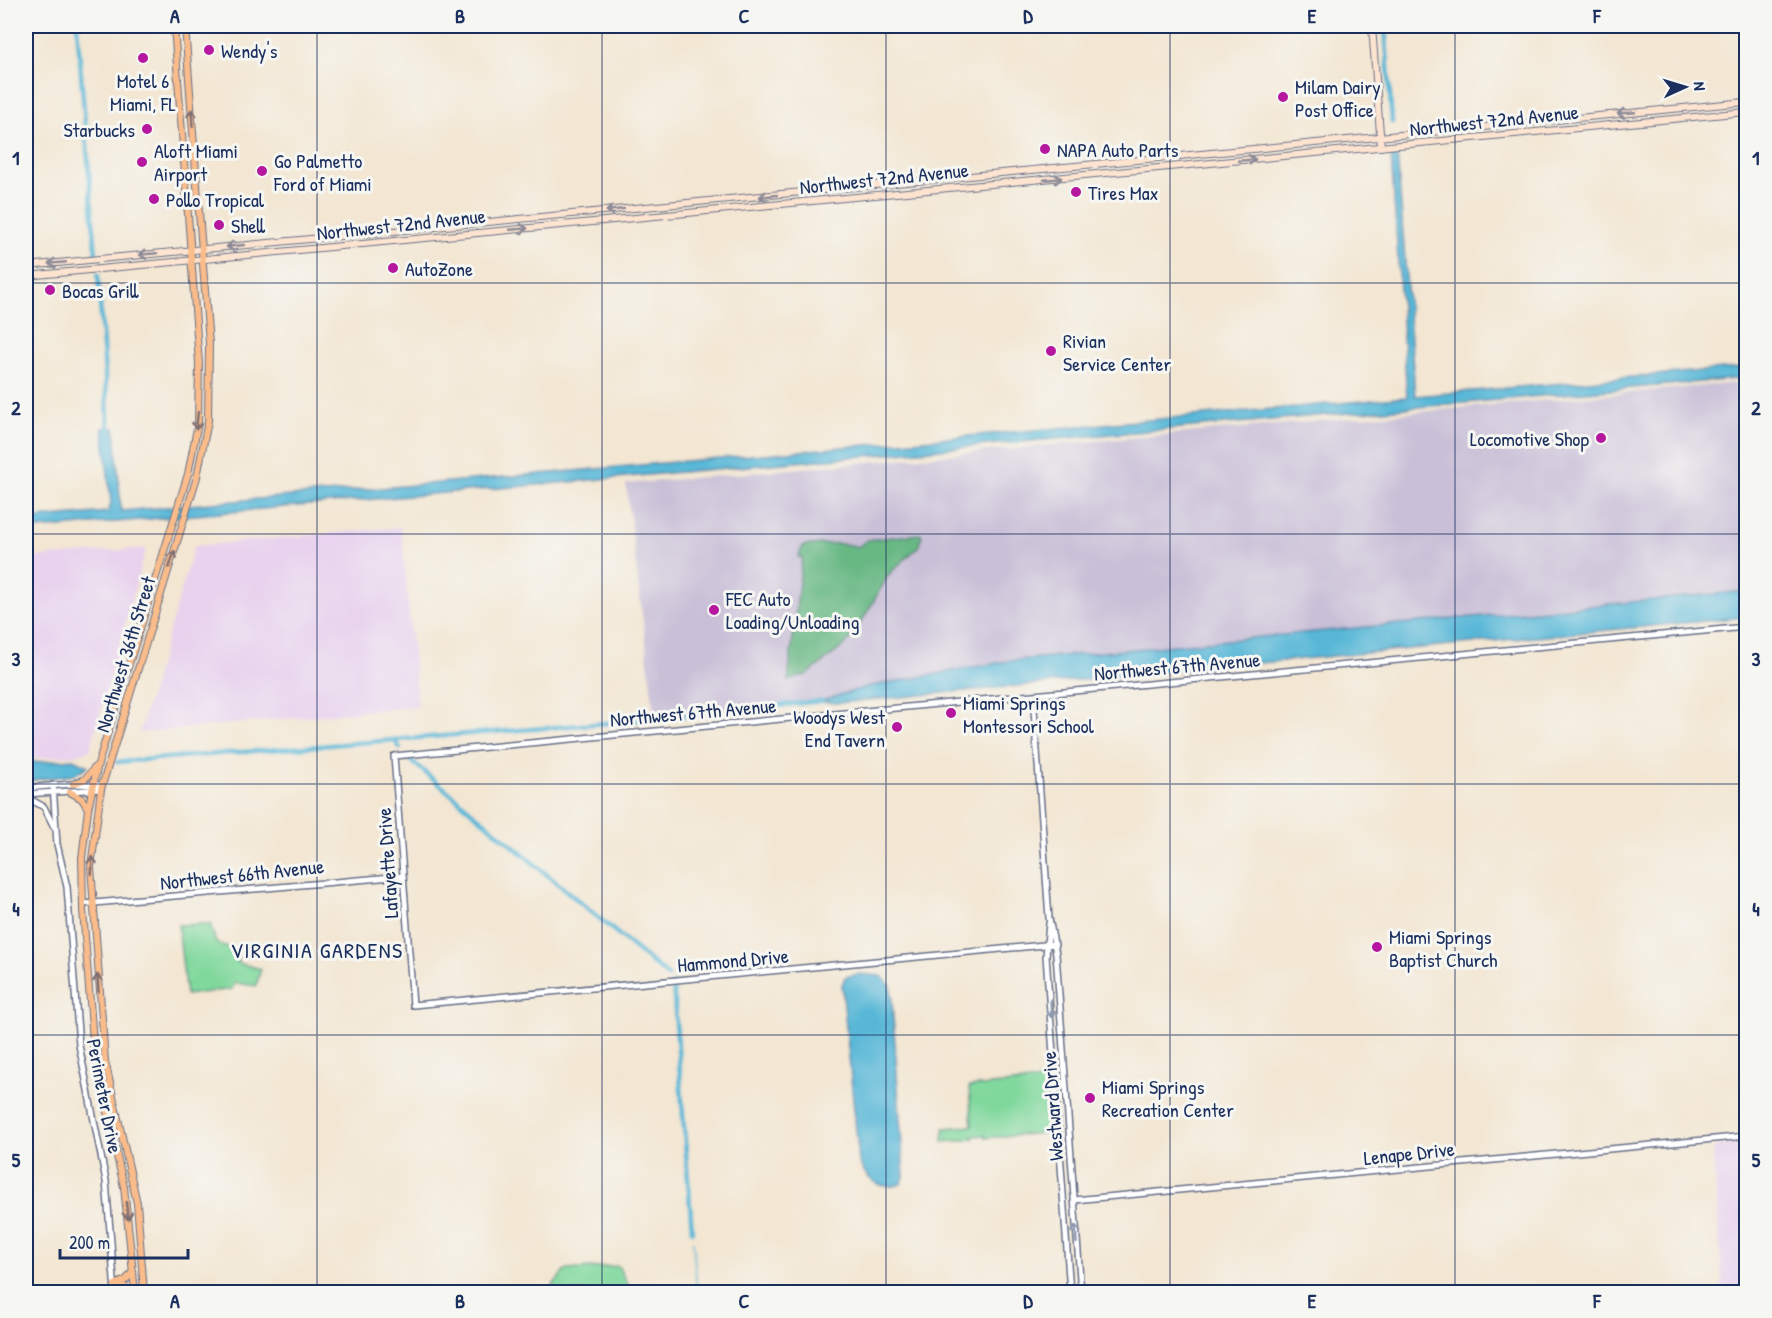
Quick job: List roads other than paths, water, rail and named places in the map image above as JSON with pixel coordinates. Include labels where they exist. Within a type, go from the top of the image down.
[{"type":"main road","name":"Northwest 36th Street","points":[[135,1293],[124,1187],[98,1078],[93,1038],[83,904],[82,858],[88,809],[98,764],[181,492],[193,448],[199,402],[199,363],[174,26]]},
{"type":"main road","name":"Northwest 36th Street","points":[[144,1293],[133,1185],[110,1090],[102,1038],[92,904],[93,842],[102,787],[193,491],[203,448],[210,391],[185,26]]},
{"type":"main road","points":[[1372,26],[1381,147]]},
{"type":"main road","points":[[177,64],[188,63]]},
{"type":"main road","name":"Northwest 72nd Avenue","points":[[26,266],[1746,102]]},
{"type":"main road","name":"Northwest 72nd Avenue","points":[[26,276],[1746,112]]},
{"type":"main road","points":[[780,205],[786,194]]},
{"type":"main road","points":[[547,216],[556,226]]},
{"type":"main road","points":[[73,784],[85,779],[98,764]]},
{"type":"main road","points":[[70,792],[82,799],[88,809]]},
{"type":"main road","points":[[93,1038],[102,1038]]},
{"type":"main road","points":[[124,1187],[133,1185]]},
{"type":"main road","points":[[115,1289],[133,1270]]},
{"type":"main road","points":[[115,1289],[125,1287],[130,1293]]},
{"type":"street","name":"Northwest 67th Avenue","points":[[394,756],[1746,627]]},
{"type":"street","name":"Westward Drive","points":[[1033,695],[1049,918],[1055,944],[1081,1293]]},
{"type":"street","name":"Lafayette Drive","points":[[394,756],[413,1005]]},
{"type":"street","points":[[26,788],[73,784],[92,788]]},
{"type":"street","points":[[53,785],[56,834]]},
{"type":"street","points":[[26,795],[102,787]]},
{"type":"street","points":[[26,795],[47,810],[56,834]]},
{"type":"street","name":"Perimeter Drive","points":[[56,834],[69,904],[79,1045],[106,1181],[115,1289]]},
{"type":"street","name":"Northwest 66th Avenue","points":[[83,904],[403,876]]},
{"type":"street","name":"Westward Drive","points":[[1049,918],[1046,945],[1070,1293]]},
{"type":"street","name":"Hammond Drive","points":[[413,1005],[1055,944]]},
{"type":"street","name":"Lenape Drive","points":[[1074,1200],[1746,1136]]},
{"type":"water","points":[[1397,153],[1415,396],[1746,367],[1746,378],[26,530],[26,519],[108,512],[111,503],[103,428],[115,428],[121,511],[1407,397],[1391,154]]},
{"type":"water","points":[[1746,591],[1746,617],[838,703],[818,702],[866,687],[1008,661]]},
{"type":"water","points":[[73,759],[88,766],[74,775],[26,781],[26,763]]},
{"type":"water","points":[[860,974],[881,976],[891,986],[904,1177],[901,1184],[893,1186],[880,1185],[875,1182],[866,1174],[859,1161],[842,985],[845,977]]},
{"type":"waterway","points":[[77,26],[96,255]]},
{"type":"waterway","points":[[1385,26],[1392,122]]},
{"type":"waterway","points":[[98,274],[109,433]]},
{"type":"waterway","points":[[655,719],[822,701]]},
{"type":"waterway","points":[[117,762],[644,720]]},
{"type":"waterway","points":[[394,740],[400,748]]},
{"type":"waterway","points":[[408,758],[668,976]]},
{"type":"waterway","points":[[673,984],[692,1231]]},
{"type":"waterway","points":[[693,1241],[697,1292]]},
{"type":"place","name":"Wendy's","points":[[209,50]]},
{"type":"place","name":"Motel 6 Miami, FL","points":[[143,58]]},
{"type":"place","name":"Milam Dairy Post Office","points":[[1283,97]]},
{"type":"place","name":"Starbucks","points":[[147,129]]},
{"type":"place","name":"NAPA Auto Parts","points":[[1045,149]]},
{"type":"place","name":"Aloft Miami Airport","points":[[142,162]]},
{"type":"place","name":"Go Palmetto Ford of Miami","points":[[262,171]]},
{"type":"place","name":"Tires Max","points":[[1076,192]]},
{"type":"place","name":"Pollo Tropical","points":[[154,199]]},
{"type":"place","name":"Shell","points":[[219,225]]},
{"type":"place","name":"AutoZone","points":[[393,268]]},
{"type":"place","name":"Bocas Grill","points":[[50,290]]},
{"type":"place","name":"Rivian Service Center","points":[[1051,351]]},
{"type":"place","name":"Locomotive Shop","points":[[1601,438]]},
{"type":"place","name":"FEC Auto Loading/Unloading","points":[[714,610]]},
{"type":"place","name":"Miami Springs Montessori School","points":[[951,713]]},
{"type":"place","name":"Woodys West End Tavern","points":[[897,727]]},
{"type":"place","name":"Miami Springs Baptist Church","points":[[1377,947]]},
{"type":"place","name":"Miami Springs Recreation Center","points":[[1090,1098]]},
{"type":"district","name":"VIRGINIA GARDENS","points":[[317,950]]}]
